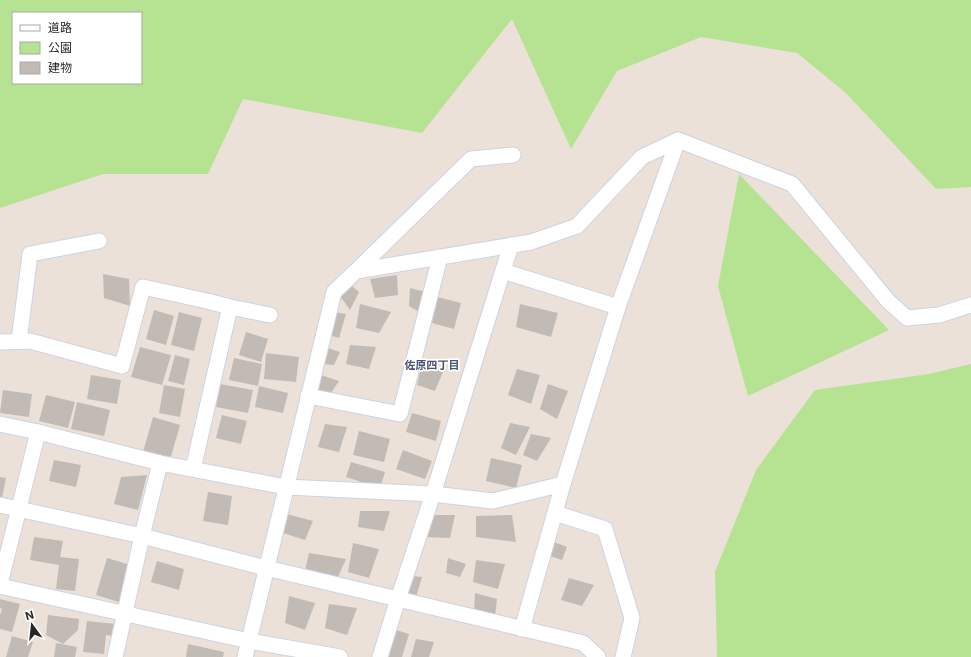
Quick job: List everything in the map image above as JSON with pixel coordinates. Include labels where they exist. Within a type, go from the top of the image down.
[{"type":"street","points":[[522,629],[563,484],[618,307],[678,140]]},
{"type":"street","points":[[356,271],[531,242],[577,226],[642,157],[678,140],[792,184],[888,301],[907,318],[939,315],[971,306]]},
{"type":"street","points":[[245,657],[334,292],[471,159],[513,155]]},
{"type":"street","points":[[19,341],[30,254],[99,241]]},
{"type":"street","points":[[380,657],[511,245]]},
{"type":"street","points":[[308,396],[400,414],[440,257]]},
{"type":"street","points":[[503,271],[618,307]]},
{"type":"street","points":[[0,342],[30,341],[122,366],[143,287],[270,315]]},
{"type":"street","points":[[193,470],[230,307]]},
{"type":"street","points":[[0,424],[38,432],[160,463],[286,487],[433,494],[493,501],[563,484]]},
{"type":"street","points":[[38,432],[0,585],[249,641],[340,657]]},
{"type":"street","points":[[116,657],[124,614],[160,463]]},
{"type":"street","points":[[0,505],[142,536],[266,568],[583,643],[598,657]]},
{"type":"street","points":[[555,513],[605,529],[632,618],[623,657]]},
{"type":"green space","points":[[0,0],[971,0],[971,187],[936,189],[846,93],[797,53],[701,37],[617,71],[571,149],[512,19],[422,133],[243,99],[208,174],[103,174],[0,208]]},
{"type":"green space","points":[[739,174],[889,330],[748,396],[718,286]]},
{"type":"green space","points":[[971,364],[971,657],[717,657],[715,572],[756,470],[815,390],[929,374]]},
{"type":"building","points":[[103,274],[129,279],[130,306],[104,298]]},
{"type":"building","points":[[397,275],[398,295],[375,298],[370,279]]},
{"type":"building","points":[[352,286],[359,292],[350,310],[340,296]]},
{"type":"building","points":[[410,288],[426,292],[419,312],[409,306]]},
{"type":"building","points":[[437,297],[461,303],[454,329],[432,323]]},
{"type":"building","points":[[360,304],[391,312],[379,333],[356,328]]},
{"type":"building","points":[[520,304],[558,313],[551,337],[516,327]]},
{"type":"building","points":[[154,310],[174,316],[166,345],[146,339]]},
{"type":"building","points":[[179,312],[202,318],[194,351],[171,345]]},
{"type":"building","points":[[334,312],[346,314],[339,338],[329,335]]},
{"type":"building","points":[[246,332],[268,339],[261,362],[239,355]]},
{"type":"building","points":[[350,345],[376,347],[369,369],[346,364]]},
{"type":"building","points":[[140,347],[171,355],[162,385],[131,377]]},
{"type":"building","points":[[325,347],[340,352],[334,365],[323,364]]},
{"type":"building","points":[[266,353],[299,357],[296,382],[264,379]]},
{"type":"building","points":[[175,355],[190,359],[184,385],[168,381]]},
{"type":"building","points":[[234,358],[262,364],[258,386],[229,380]]},
{"type":"building","points":[[422,363],[443,372],[435,391],[417,385]]},
{"type":"building","points":[[517,369],[540,375],[531,404],[508,395]]},
{"type":"building","points":[[91,375],[121,380],[117,404],[87,399]]},
{"type":"building","points":[[321,375],[339,381],[331,393],[318,390]]},
{"type":"building","points":[[220,384],[253,390],[248,413],[216,407]]},
{"type":"building","points":[[548,384],[568,391],[557,419],[540,409]]},
{"type":"building","points":[[164,385],[185,389],[180,417],[159,413]]},
{"type":"building","points":[[259,386],[288,393],[283,413],[255,407]]},
{"type":"building","points":[[3,390],[32,394],[29,417],[0,413]]},
{"type":"building","points":[[46,395],[75,402],[68,428],[39,421]]},
{"type":"building","points":[[77,402],[110,410],[104,436],[71,429]]},
{"type":"building","points":[[412,413],[441,421],[436,441],[406,432]]},
{"type":"building","points":[[222,415],[247,421],[241,444],[216,438]]},
{"type":"building","points":[[153,417],[180,425],[170,460],[143,452]]},
{"type":"building","points":[[510,423],[530,427],[516,455],[501,448]]},
{"type":"building","points":[[325,424],[347,427],[339,452],[318,447]]},
{"type":"building","points":[[359,431],[390,439],[384,462],[353,455]]},
{"type":"building","points":[[531,434],[551,438],[537,461],[523,455]]},
{"type":"building","points":[[403,450],[432,461],[425,479],[396,469]]},
{"type":"building","points":[[491,458],[522,465],[516,488],[486,481]]},
{"type":"building","points":[[54,460],[81,465],[76,487],[49,481]]},
{"type":"building","points":[[351,462],[385,472],[380,488],[346,477]]},
{"type":"building","points":[[147,475],[138,510],[114,504],[121,477]]},
{"type":"building","points":[[0,477],[6,478],[2,498],[0,498]]},
{"type":"building","points":[[208,492],[232,496],[228,525],[203,521]]},
{"type":"building","points":[[360,511],[390,511],[384,531],[358,527]]},
{"type":"building","points":[[287,514],[313,521],[305,540],[283,533]]},
{"type":"building","points":[[432,515],[455,515],[450,538],[425,537]]},
{"type":"building","points":[[512,515],[516,542],[476,537],[476,516]]},
{"type":"building","points":[[34,537],[63,541],[60,557],[79,559],[75,591],[56,589],[59,565],[30,560]]},
{"type":"building","points":[[554,542],[567,547],[562,560],[550,556]]},
{"type":"building","points":[[353,543],[379,549],[369,578],[348,572]]},
{"type":"building","points":[[309,553],[346,559],[338,577],[305,570]]},
{"type":"building","points":[[107,558],[134,566],[122,603],[96,595]]},
{"type":"building","points":[[448,558],[466,564],[460,577],[446,573]]},
{"type":"building","points":[[476,560],[505,564],[498,589],[473,582]]},
{"type":"building","points":[[157,561],[184,569],[179,590],[151,582]]},
{"type":"building","points":[[412,576],[422,577],[416,597],[406,593]]},
{"type":"building","points":[[569,578],[594,585],[582,606],[561,600]]},
{"type":"building","points":[[475,593],[497,599],[495,616],[474,611]]},
{"type":"building","points":[[289,596],[315,603],[305,630],[285,623]]},
{"type":"building","points":[[0,599],[20,604],[12,632],[0,629],[0,615],[2,609],[0,608]]},
{"type":"building","points":[[329,604],[357,608],[347,635],[325,628]]},
{"type":"building","points":[[48,615],[79,619],[78,630],[63,644],[46,635]]},
{"type":"building","points":[[87,621],[116,624],[114,636],[106,635],[104,654],[83,652]]},
{"type":"building","points":[[393,629],[409,634],[402,657],[386,657]]},
{"type":"building","points":[[12,636],[33,642],[28,657],[6,657]]},
{"type":"building","points":[[416,639],[434,642],[429,657],[411,657]]},
{"type":"building","points":[[56,643],[77,647],[75,657],[54,657]]},
{"type":"building","points":[[188,644],[224,652],[223,657],[186,657]]},
{"type":"district","name":"佐原四丁目","points":[[432,365]]}]
